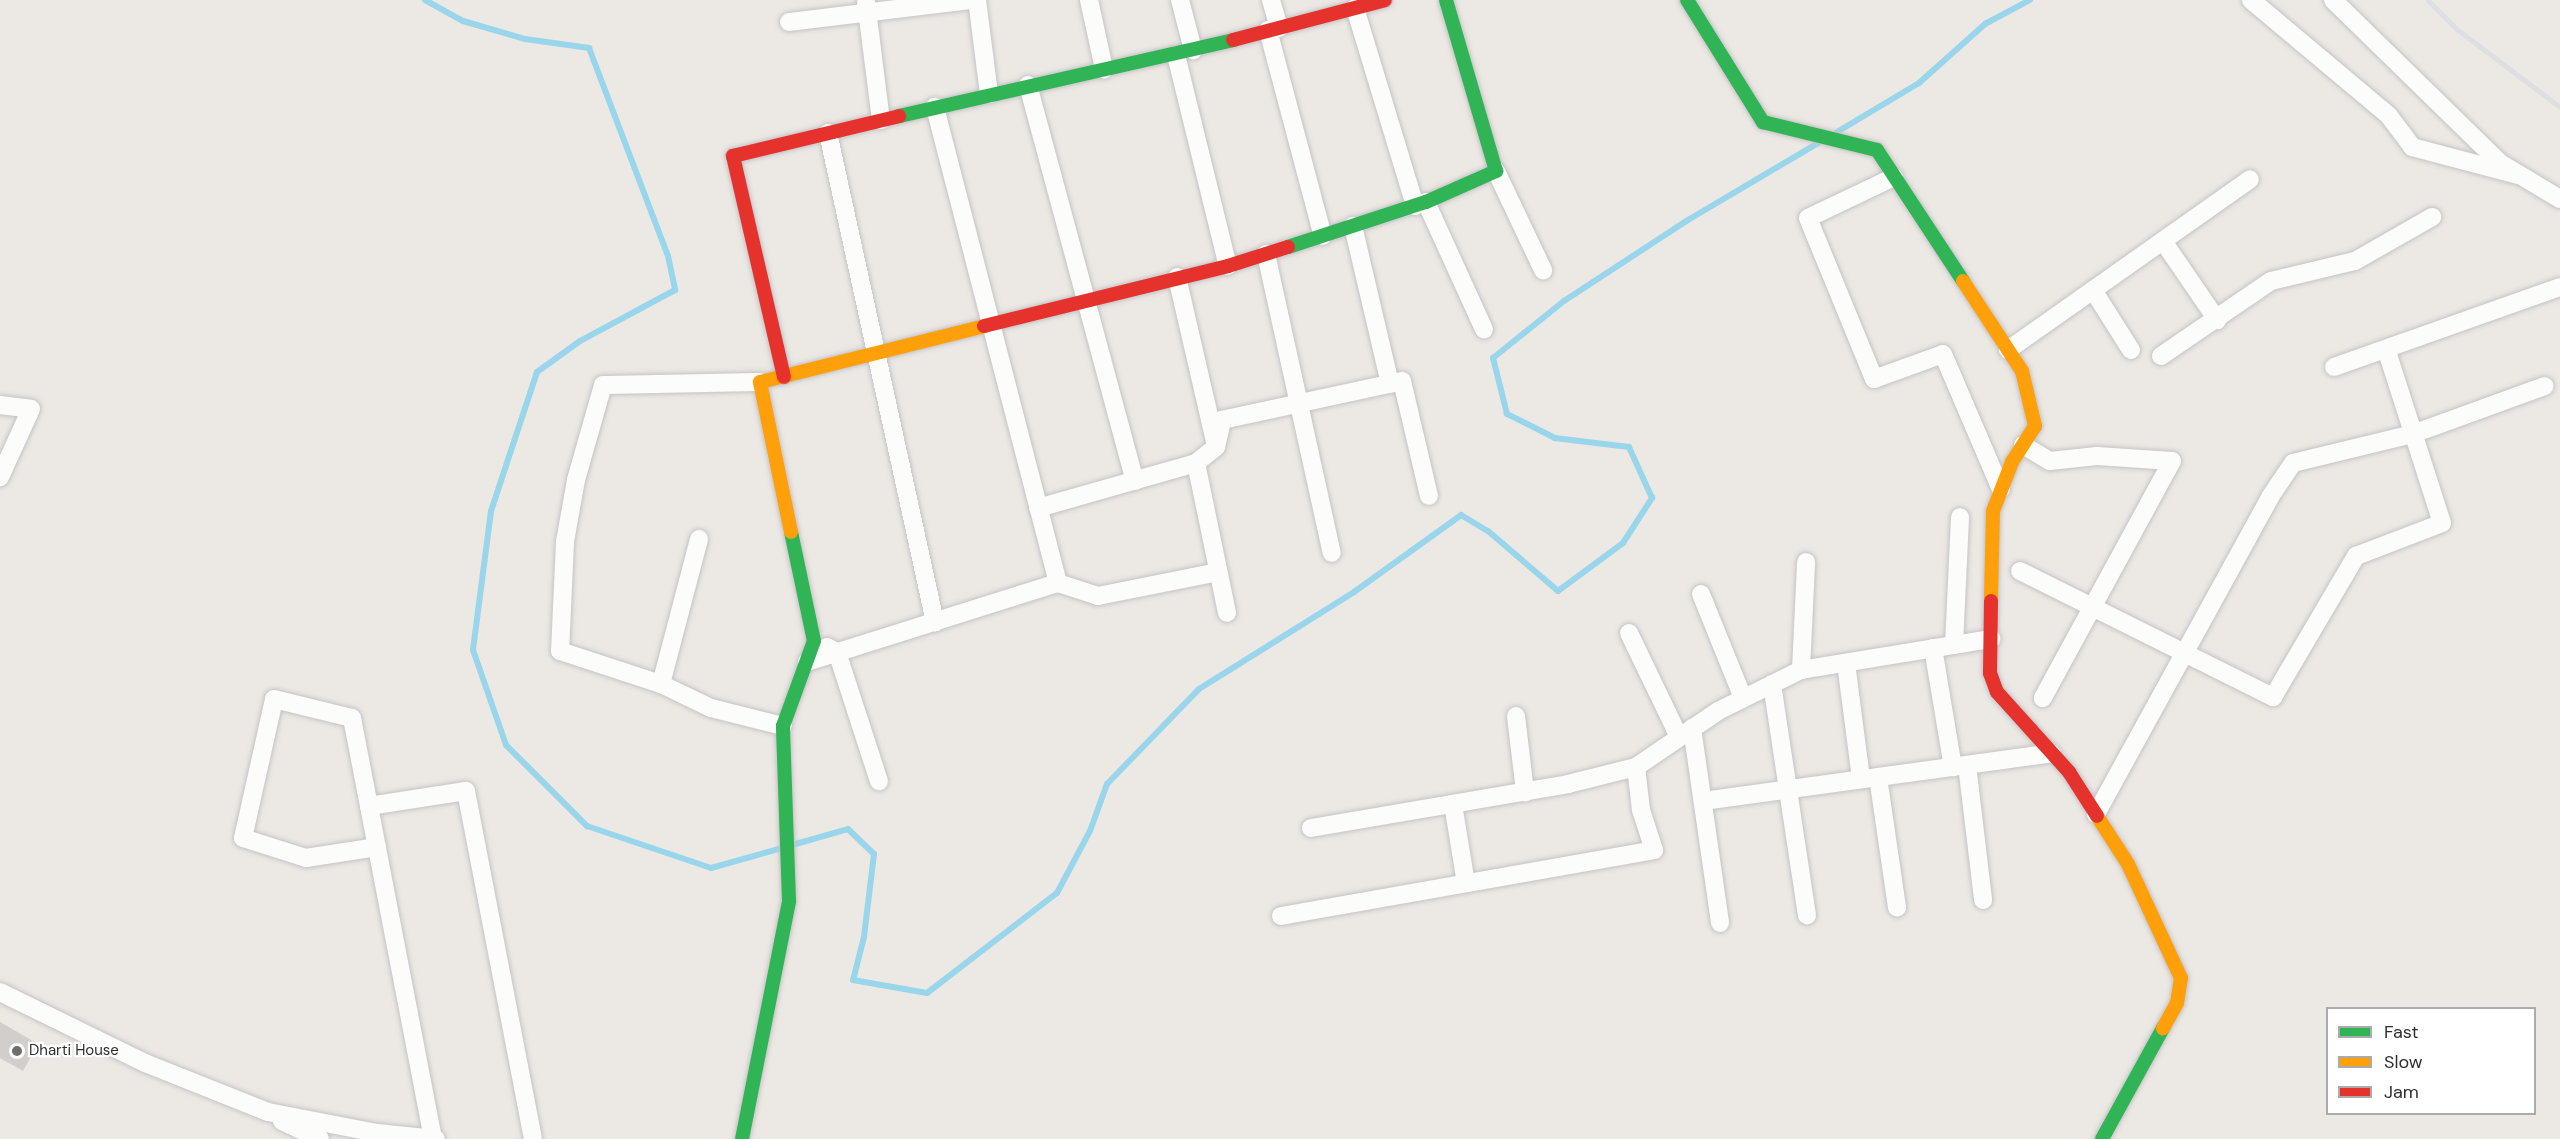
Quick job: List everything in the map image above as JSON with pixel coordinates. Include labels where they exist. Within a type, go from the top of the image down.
[{"type":"street","points":[[789,22],[866,6],[970,0]]},
{"type":"street","points":[[977,0],[989,94]]},
{"type":"street","points":[[1089,0],[1104,69]]},
{"type":"street","points":[[1180,0],[1184,52],[1228,266]]},
{"type":"street","points":[[1271,0],[1273,29],[1323,236]]},
{"type":"street","points":[[784,377],[733,156],[1028,85],[1184,52],[1385,0]]},
{"type":"street","points":[[1446,0],[1496,171],[1544,270]]},
{"type":"street","points":[[1687,0],[1763,122],[1877,150],[2022,371],[2035,426],[2001,489],[1993,511],[1990,673],[1996,692],[2052,753],[2096,814],[2128,864],[2181,978],[2177,1003],[2102,1139]]},
{"type":"street","points":[[2251,0],[2389,116],[2412,147],[2518,175]]},
{"type":"street","points":[[2333,0],[2500,163],[2560,199]]},
{"type":"street","points":[[1365,4],[1420,204],[1484,329]]},
{"type":"street","points":[[866,6],[881,120]]},
{"type":"street","points":[[1028,85],[1135,481]]},
{"type":"street","points":[[935,107],[1058,584]]},
{"type":"street","points":[[828,133],[935,622]]},
{"type":"street","points":[[783,726],[711,708],[661,684],[560,651],[565,542],[576,480],[603,385],[760,382],[784,377],[990,323],[1228,266],[1420,204],[1496,171]]},
{"type":"street","points":[[1894,177],[1808,218],[1874,379],[1943,354],[2001,489]]},
{"type":"street","points":[[2008,350],[2250,179]]},
{"type":"street","points":[[2162,356],[2271,281],[2355,261],[2432,217]]},
{"type":"street","points":[[1353,226],[1390,384]]},
{"type":"street","points":[[2163,241],[2217,320]]},
{"type":"street","points":[[1266,254],[1332,553]]},
{"type":"street","points":[[1177,277],[1216,447]]},
{"type":"street","points":[[2334,367],[2560,287]]},
{"type":"street","points":[[2093,290],[2131,350]]},
{"type":"street","points":[[2020,571],[2273,697],[2355,556],[2442,523],[2386,349]]},
{"type":"street","points":[[1038,508],[1196,463],[1216,447],[1222,420],[1402,381],[1429,496]]},
{"type":"street","points":[[742,1139],[789,901],[789,819],[783,726],[814,641],[760,382]]},
{"type":"street","points":[[2096,814],[2270,497],[2293,464],[2413,434],[2545,386]]},
{"type":"street","points":[[0,405],[32,409],[0,477]]},
{"type":"street","points":[[2023,445],[2050,461],[2097,456],[2172,460],[2043,698]]},
{"type":"street","points":[[1196,463],[1227,614]]},
{"type":"street","points":[[1954,645],[1960,517]]},
{"type":"street","points":[[661,684],[699,538]]},
{"type":"street","points":[[1801,670],[1806,562]]},
{"type":"street","points":[[807,662],[1058,584],[1098,596],[1218,572]]},
{"type":"street","points":[[1701,594],[1743,698]]},
{"type":"street","points":[[1629,633],[1686,732],[1703,801],[1720,923]]},
{"type":"street","points":[[1311,828],[1525,792],[1636,766],[1686,732],[1743,698],[1801,670],[1991,639]]},
{"type":"street","points":[[814,641],[837,652],[879,781]]},
{"type":"street","points":[[1933,648],[1960,766],[1983,900]]},
{"type":"street","points":[[1846,663],[1897,908]]},
{"type":"street","points":[[1772,684],[1807,915]]},
{"type":"street","points":[[0,992],[145,1063],[268,1112],[377,1133],[435,1139],[352,718],[274,699],[243,838],[306,858],[377,847]]},
{"type":"street","points":[[1516,716],[1525,792]]},
{"type":"street","points":[[1703,801],[2052,753]]},
{"type":"street","points":[[1281,916],[1654,850],[1641,810],[1636,766]]},
{"type":"street","points":[[369,806],[466,791],[534,1139]]},
{"type":"street","points":[[1453,804],[1466,883]]},
{"type":"street","points":[[226,1095],[320,1139]]},
{"type":"building","name":"Dharti House","points":[[0,1022],[38,1044],[23,1071],[0,1058]]},
{"type":"waterway","points":[[425,0],[463,21],[525,39],[589,48],[668,256],[675,290],[580,341],[537,372],[491,511],[473,650],[506,745],[587,826],[711,868],[782,848]]},
{"type":"waterway","points":[[1837,132],[1919,83],[1985,24],[2030,0]]},
{"type":"waterway","points":[[792,845],[848,829],[874,854],[864,937],[853,980],[927,993],[1057,893],[1090,831],[1107,784],[1199,689],[1354,592],[1461,515],[1488,531],[1558,591],[1623,543],[1652,498],[1629,447],[1555,438],[1507,414],[1493,358],[1564,301],[1688,220],[1818,143]]},
{"type":"railway","points":[[2428,0],[2457,29],[2560,107]]},
{"type":"traffic: fast","points":[[1288,247],[1426,202],[1496,171],[1446,0]]},
{"type":"traffic: fast","points":[[1687,0],[1763,122],[1877,150],[1963,281]]},
{"type":"traffic: fast","points":[[899,116],[1233,40]]},
{"type":"traffic: fast","points":[[742,1139],[789,901],[783,726],[814,641],[791,532]]},
{"type":"traffic: fast","points":[[2102,1139],[2163,1028]]},
{"type":"traffic: slow","points":[[1963,281],[2022,371],[2035,426],[2012,462],[1993,511],[1991,601]]},
{"type":"traffic: slow","points":[[791,532],[760,382],[984,326]]},
{"type":"traffic: slow","points":[[2097,816],[2128,864],[2181,978],[2177,1003],[2163,1028]]},
{"type":"traffic: jam","points":[[1233,40],[1385,0]]},
{"type":"traffic: jam","points":[[784,377],[733,156],[899,116]]},
{"type":"traffic: jam","points":[[984,326],[1228,266],[1288,247]]},
{"type":"traffic: jam","points":[[1991,601],[1990,673],[1997,692],[2069,772],[2097,816]]},
{"type":"place","name":"Dharti House","points":[[17,1051]]}]
